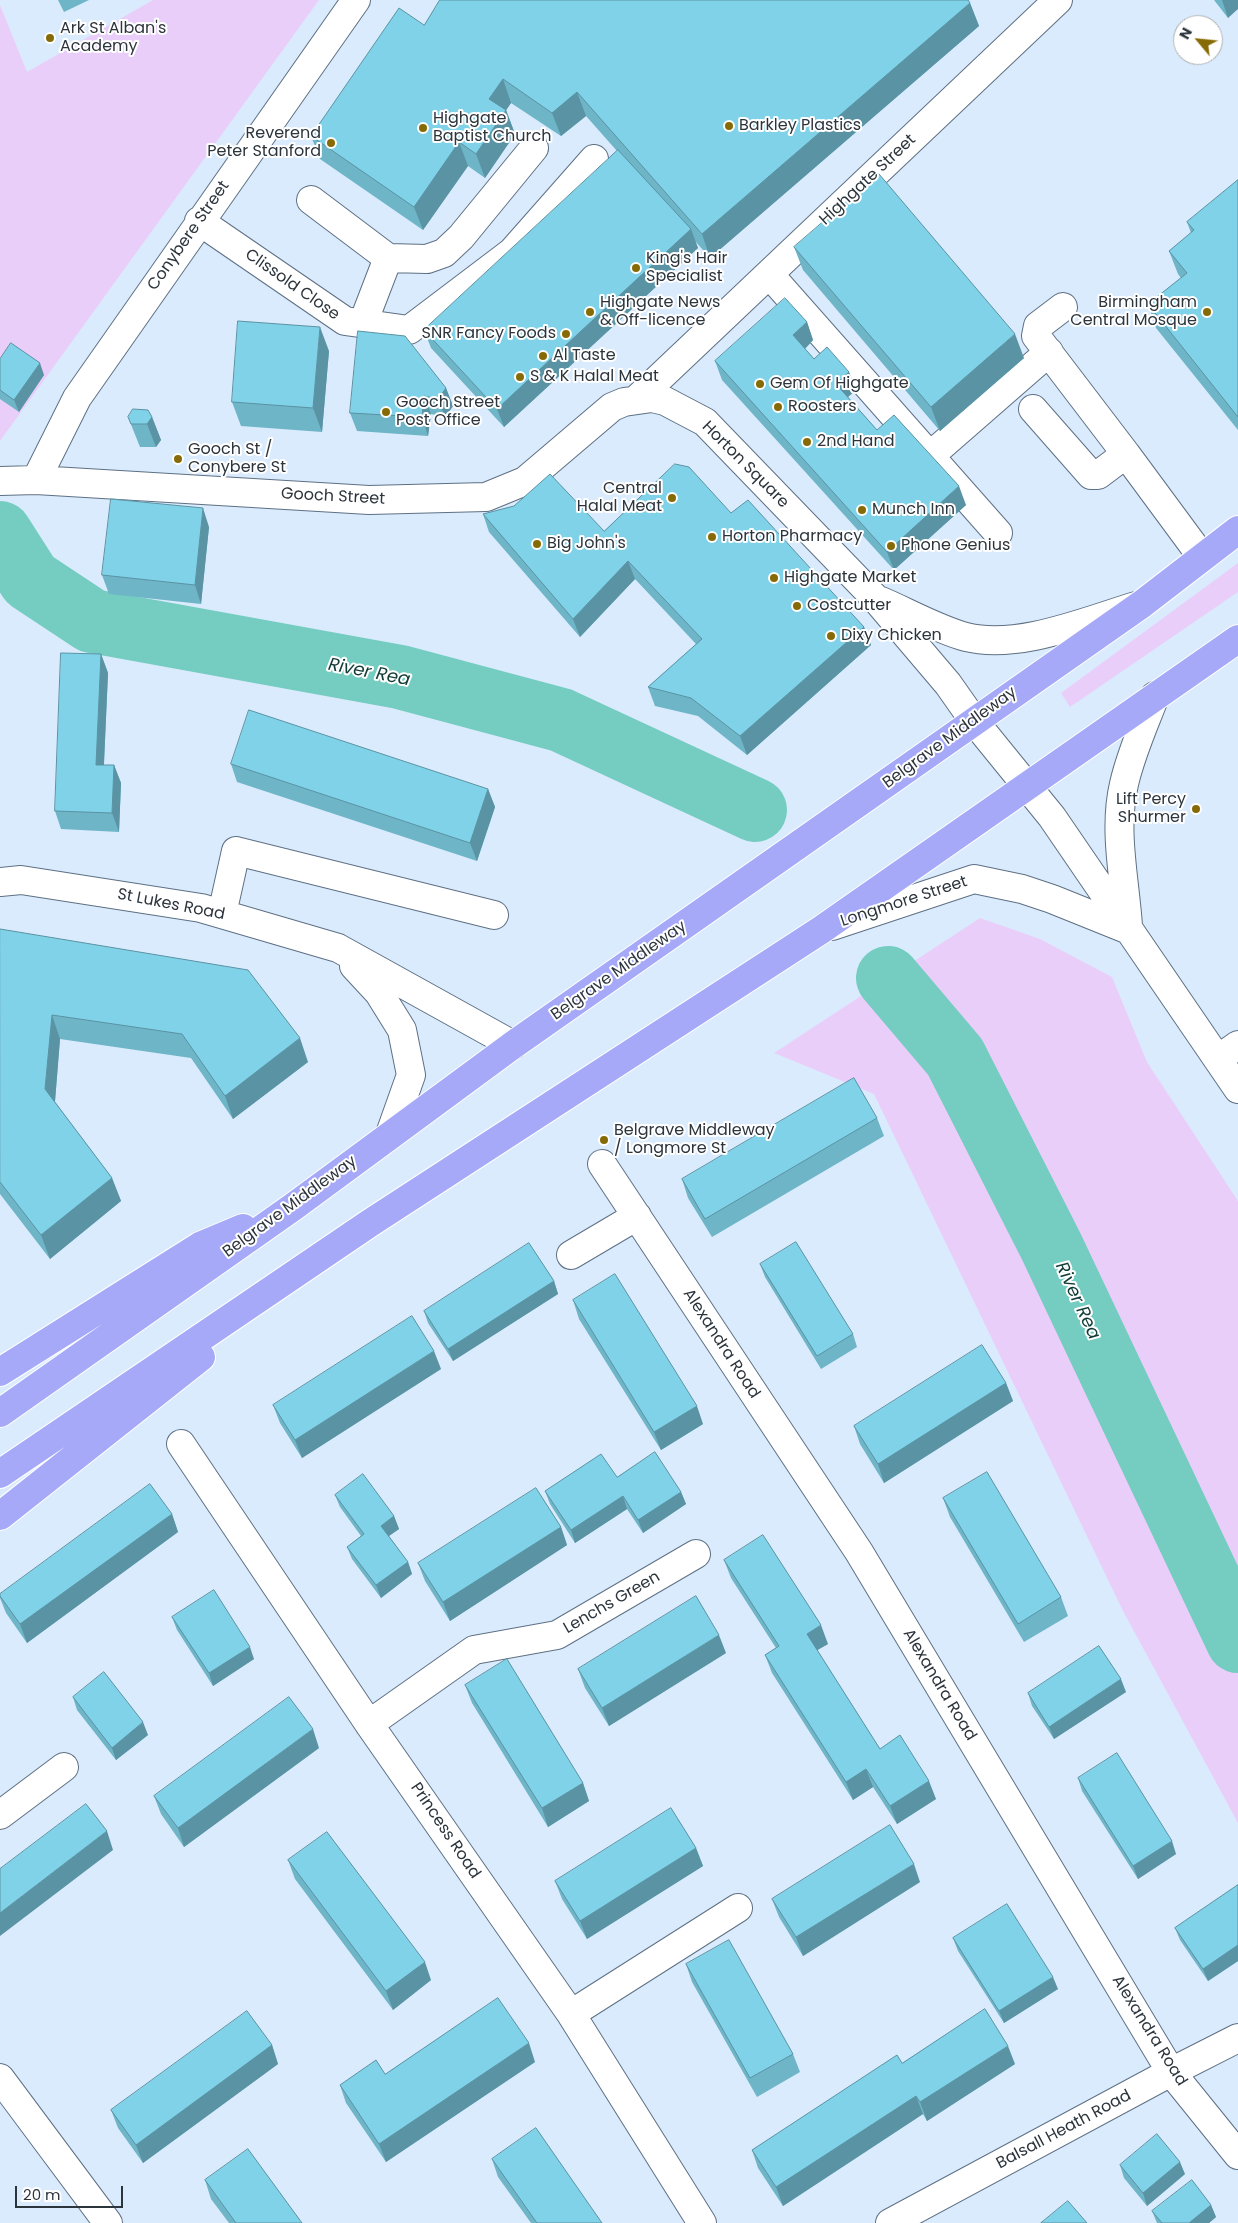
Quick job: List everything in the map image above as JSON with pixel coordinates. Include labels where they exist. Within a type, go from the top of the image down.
[{"type":"highway","name":"Belgrave Middleway","points":[[0,1413],[293,1207],[513,1045],[1142,604],[1238,530]]},
{"type":"highway","points":[[0,1474],[370,1223],[821,930],[1238,638]]},
{"type":"highway","points":[[0,1372],[200,1246],[293,1207]]},
{"type":"highway","points":[[0,1516],[370,1223]]},
{"type":"street","name":"Conybere Street","points":[[36,480],[77,398],[199,221],[356,0]]},
{"type":"street","name":"Highgate Street","points":[[636,400],[1058,0]]},
{"type":"street","points":[[311,200],[388,258],[427,259],[444,253],[461,237],[534,148]]},
{"type":"street","name":"Clissold Close","points":[[199,221],[345,321],[409,330],[512,252],[594,159]]},
{"type":"street","points":[[363,323],[388,258]]},
{"type":"street","points":[[769,274],[998,533]]},
{"type":"street","points":[[1063,307],[1038,326],[1036,336],[1202,557]]},
{"type":"street","points":[[930,455],[1049,352]]},
{"type":"street","name":"Horton Square","points":[[636,400],[652,398],[664,401],[705,422],[875,598],[948,684],[974,721],[1028,786]]},
{"type":"street","name":"Gooch Street","points":[[0,481],[36,480],[369,500],[486,497],[525,481],[612,407],[636,400]]},
{"type":"street","points":[[1033,409],[1091,475],[1098,475],[1126,454]]},
{"type":"street","points":[[875,598],[966,637],[989,639],[1034,637],[1142,604]]},
{"type":"street","points":[[1129,930],[1120,839],[1124,785],[1136,744],[1155,696]]},
{"type":"street","points":[[1028,786],[1097,880],[1129,930],[1228,1052],[1238,1089]]},
{"type":"street","points":[[222,914],[236,851],[494,915]]},
{"type":"street","name":"Longmore Street","points":[[821,930],[974,879],[1022,889],[1129,930]]},
{"type":"street","name":"St Lukes Road","points":[[0,882],[21,880],[201,908],[338,948],[513,1045]]},
{"type":"street","points":[[338,948],[379,993],[402,1030],[411,1076],[390,1134]]},
{"type":"street","name":"Alexandra Road","points":[[602,1164],[859,1552],[1171,2072],[1238,2155]]},
{"type":"street","points":[[571,1255],[637,1216]]},
{"type":"street","name":"Princess Road","points":[[182,1444],[369,1724],[571,2014],[702,2223]]},
{"type":"street","name":"Lenchs Green","points":[[369,1724],[474,1650],[557,1635],[696,1554]]},
{"type":"street","points":[[0,1815],[64,1767]]},
{"type":"street","points":[[571,2014],[738,1908]]},
{"type":"street","name":"Balsall Heath Road","points":[[890,2223],[1238,2038]]},
{"type":"street","points":[[0,2078],[108,2223]]},
{"type":"shaded area","points":[[153,0],[319,0],[0,441],[0,5],[27,72]]},
{"type":"shaded area","points":[[1238,563],[1238,592],[1070,707],[1061,693]]},
{"type":"shaded area","points":[[980,918],[1040,939],[1112,977],[1147,1062],[1238,1201],[1238,1823],[1123,1611],[874,1094],[774,1053]]},
{"type":"building","name":"Barkley Plastics","points":[[440,0],[968,0],[970,3],[702,234],[577,92],[552,113],[503,79],[489,99],[506,110],[476,154],[459,142],[414,207],[311,136],[399,8],[424,25]]},
{"type":"building","points":[[618,150],[691,229],[497,409],[424,330]]},
{"type":"building","points":[[879,174],[1015,334],[931,407],[794,247]]},
{"type":"building","name":"Birmingham Central Mosque","points":[[1238,180],[1238,417],[1148,304],[1187,273],[1169,251],[1194,230],[1187,222]]},
{"type":"building","points":[[785,298],[807,322],[793,335],[814,359],[827,347],[849,372],[836,384],[877,430],[894,415],[959,486],[887,552],[715,361]]},
{"type":"building","points":[[238,321],[320,327],[313,408],[232,402]]},
{"type":"building","points":[[358,331],[405,336],[446,388],[438,399],[424,396],[422,417],[350,413]]},
{"type":"building","points":[[11,343],[40,363],[14,400],[0,390],[0,359]]},
{"type":"building","points":[[133,409],[148,410],[152,417],[147,424],[131,424],[128,417]]},
{"type":"building","points":[[675,464],[689,467],[731,513],[748,500],[864,627],[740,736],[691,698],[648,687],[702,639],[628,561],[573,619],[483,514],[514,506],[550,474],[604,531]]},
{"type":"building","points":[[111,499],[203,508],[195,585],[102,575]]},
{"type":"building","points":[[61,653],[101,654],[96,765],[114,765],[112,813],[55,811]]},
{"type":"building","points":[[249,710],[488,789],[470,843],[231,764]]},
{"type":"building","points":[[0,929],[248,970],[300,1038],[225,1096],[182,1034],[52,1015],[45,1089],[112,1178],[41,1235],[0,1182]]},
{"type":"building","points":[[854,1078],[877,1118],[705,1219],[682,1179]]},
{"type":"building","points":[[796,1242],[853,1334],[817,1356],[760,1264]]},
{"type":"building","points":[[529,1243],[554,1281],[448,1349],[424,1311]]},
{"type":"building","points":[[615,1274],[697,1406],[654,1432],[573,1300]]},
{"type":"building","points":[[412,1316],[434,1351],[295,1440],[273,1405]]},
{"type":"building","points":[[982,1345],[1006,1383],[878,1464],[854,1426]]},
{"type":"building","points":[[655,1452],[681,1492],[638,1520],[623,1496],[571,1530],[545,1491],[601,1454],[617,1477]]},
{"type":"building","points":[[987,1472],[1061,1597],[1018,1624],[943,1498]]},
{"type":"building","points":[[363,1474],[394,1516],[381,1526],[408,1562],[376,1585],[347,1547],[364,1534],[335,1495]]},
{"type":"building","points":[[150,1484],[172,1514],[20,1624],[0,1594]]},
{"type":"building","points":[[536,1488],[561,1527],[443,1602],[418,1563]]},
{"type":"building","points":[[763,1535],[821,1625],[807,1634],[880,1749],[900,1735],[929,1781],[890,1806],[866,1769],[846,1782],[765,1655],[779,1646],[724,1560]]},
{"type":"building","points":[[214,1590],[250,1647],[209,1673],[172,1617]]},
{"type":"building","points":[[696,1596],[719,1635],[602,1708],[578,1669]]},
{"type":"building","points":[[1099,1646],[1121,1679],[1049,1727],[1028,1693]]},
{"type":"building","points":[[507,1659],[583,1783],[542,1808],[465,1685]]},
{"type":"building","points":[[104,1672],[143,1722],[112,1748],[73,1697]]},
{"type":"building","points":[[289,1697],[313,1729],[178,1828],[154,1796]]},
{"type":"building","points":[[1117,1753],[1172,1841],[1133,1866],[1078,1778]]},
{"type":"building","points":[[86,1804],[107,1831],[0,1913],[0,1869]]},
{"type":"building","points":[[671,1808],[696,1848],[580,1921],[555,1881]]},
{"type":"building","points":[[890,1825],[914,1864],[796,1937],[772,1899]]},
{"type":"building","points":[[327,1832],[425,1962],[386,1991],[288,1860]]},
{"type":"building","points":[[1238,1885],[1238,1945],[1203,1969],[1175,1928]]},
{"type":"building","points":[[1007,1904],[1053,1977],[999,2011],[953,1938]]},
{"type":"building","points":[[729,1940],[793,2054],[750,2078],[686,1964]]},
{"type":"building","points":[[498,1998],[529,2043],[379,2144],[340,2085],[376,2060],[385,2074]]},
{"type":"building","points":[[985,2009],[1008,2046],[920,2102],[916,2096],[776,2187],[752,2150],[897,2055],[902,2063]]},
{"type":"building","points":[[247,2011],[272,2045],[136,2145],[111,2110]]},
{"type":"building","points":[[536,2128],[602,2223],[537,2223],[492,2159]]},
{"type":"building","points":[[1157,2134],[1180,2162],[1143,2193],[1120,2165]]},
{"type":"building","points":[[248,2149],[302,2223],[236,2223],[205,2180]]},
{"type":"building","points":[[1192,2180],[1211,2205],[1189,2223],[1162,2223],[1152,2211]]},
{"type":"building","points":[[1068,2201],[1087,2223],[1041,2223]]},
{"type":"waterway","name":"River Rea","points":[[0,533],[30,580],[92,621],[400,677],[561,720],[755,810]]},
{"type":"waterway","name":"River Rea","points":[[888,978],[955,1057],[1051,1246],[1238,1641]]},
{"type":"place","name":"Ark St Alban's Academy","points":[[50,38]]},
{"type":"place","name":"Barkley Plastics","points":[[729,126]]},
{"type":"place","name":"Highgate Baptist Church","points":[[423,128]]},
{"type":"place","name":"Reverend Peter Stanford","points":[[331,143]]},
{"type":"place","name":"King's Hair Specialist","points":[[636,268]]},
{"type":"place","name":"Highgate News & Off-licence","points":[[590,312]]},
{"type":"place","name":"Birmingham Central Mosque","points":[[1207,312]]},
{"type":"place","name":"SNR Fancy Foods","points":[[566,334]]},
{"type":"place","name":"Al Taste","points":[[543,356]]},
{"type":"place","name":"S & K Halal Meat","points":[[520,377]]},
{"type":"place","name":"Gem Of Highgate","points":[[760,384]]},
{"type":"place","name":"Roosters","points":[[778,407]]},
{"type":"place","name":"Gooch Street Post Office","points":[[386,412]]},
{"type":"place","name":"2nd Hand","points":[[807,442]]},
{"type":"place","name":"Gooch St / Conybere St","points":[[178,459]]},
{"type":"place","name":"Central Halal Meat","points":[[672,498]]},
{"type":"place","name":"Munch Inn","points":[[862,510]]},
{"type":"place","name":"Horton Pharmacy","points":[[712,537]]},
{"type":"place","name":"Big John's","points":[[537,544]]},
{"type":"place","name":"Phone Genius","points":[[891,546]]},
{"type":"place","name":"Highgate Market","points":[[774,578]]},
{"type":"place","name":"Costcutter","points":[[797,606]]},
{"type":"place","name":"Dixy Chicken","points":[[831,636]]},
{"type":"place","name":"Lift Percy Shurmer","points":[[1196,809]]},
{"type":"place","name":"Belgrave Middleway / Longmore St","points":[[604,1140]]}]
